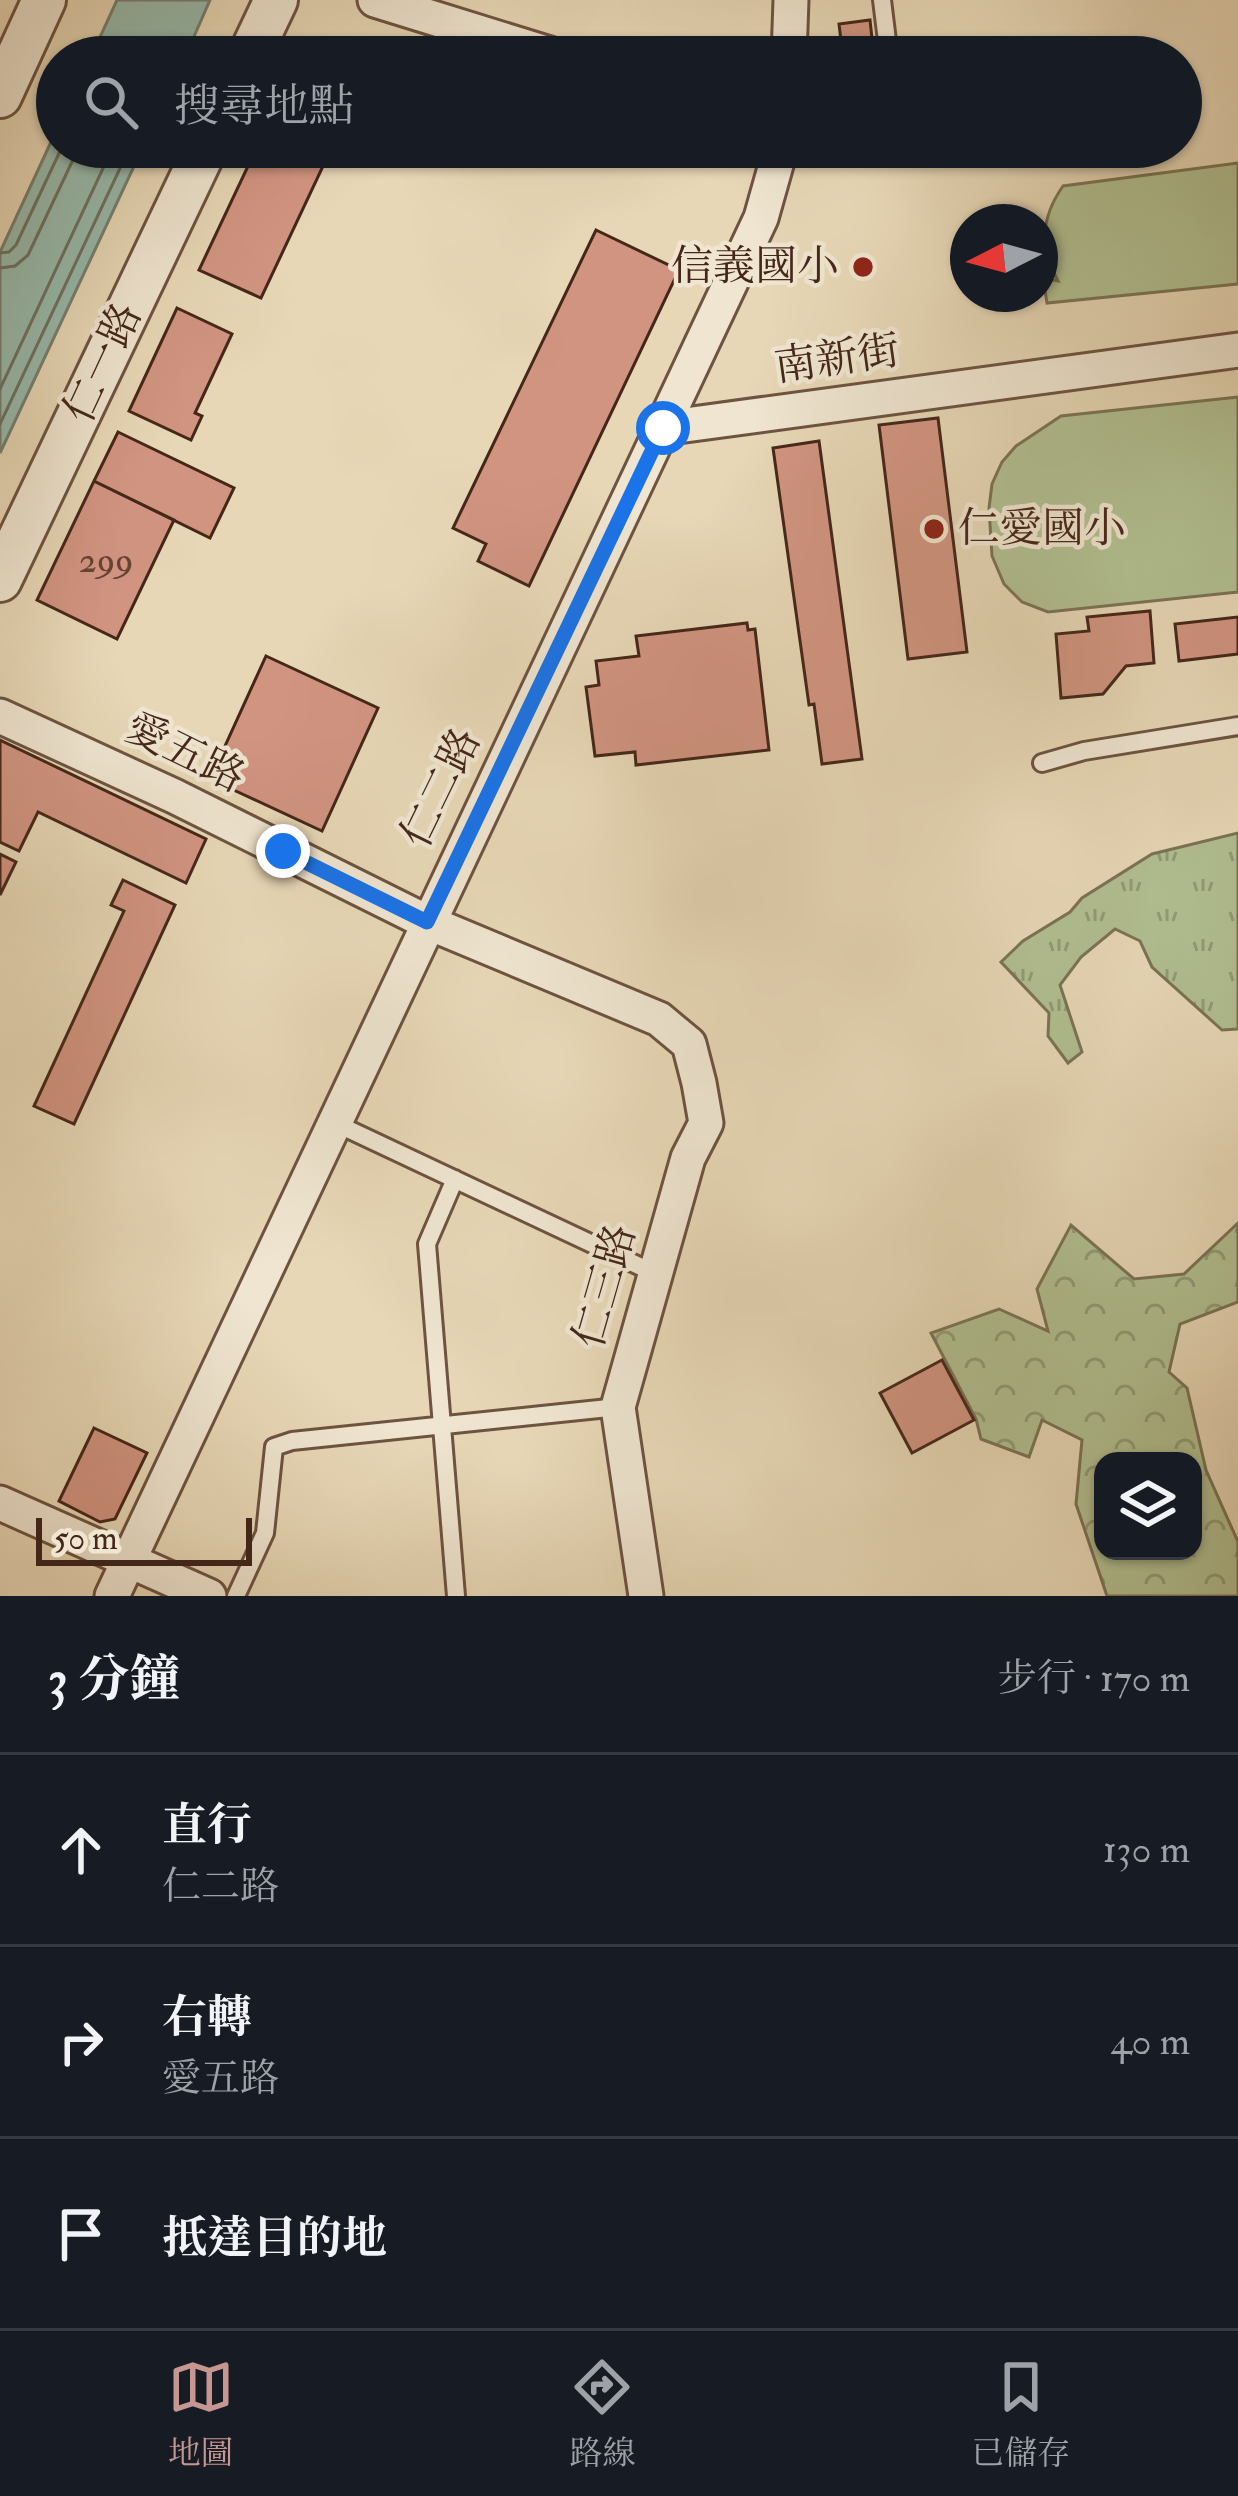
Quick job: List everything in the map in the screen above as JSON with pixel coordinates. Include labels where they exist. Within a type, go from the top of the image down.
[{"type":"street","points":[[0,96],[44,0]]},
{"type":"street","points":[[259,36],[276,0]]},
{"type":"street","points":[[375,0],[491,36]]},
{"type":"street","points":[[790,36],[791,0]]},
{"type":"street","name":"仁一路","points":[[0,580],[196,168]]},
{"type":"street","name":"仁二路","points":[[112,1596],[761,218],[775,168]]},
{"type":"street","name":"南新街","points":[[663,428],[1238,350]]},
{"type":"street","name":"愛五路","points":[[0,716],[427,922],[659,1019]]},
{"type":"street","name":"仁三路","points":[[646,1596],[618,1407],[688,1158],[706,1123],[689,1044],[659,1019]]},
{"type":"street","points":[[0,1503],[209,1596]]},
{"type":"lane","points":[[882,0],[886,36]]},
{"type":"lane","points":[[1042,764],[1084,751],[1238,726]]},
{"type":"lane","points":[[335,1123],[654,1273]]},
{"type":"lane","points":[[455,1179],[427,1244],[456,1596]]},
{"type":"lane","points":[[236,1596],[265,1533],[274,1447],[292,1441],[618,1407]]},
{"type":"green space","points":[[1238,163],[1238,284],[1058,302],[1058,204],[1053,204],[1063,186]]},
{"type":"green space","points":[[1238,397],[1238,592],[1048,612],[1022,602],[1004,584],[992,556],[989,508],[992,484],[1016,446],[1061,416]]},
{"type":"green space","points":[[1238,833],[1238,1029],[1222,1030],[1152,967],[1140,941],[1115,929],[1081,957],[1060,985],[1082,1052],[1068,1063],[1048,1036],[1049,1013],[1001,962],[1082,898],[1152,854]]},
{"type":"green space","points":[[1238,1223],[1238,1302],[1180,1324],[1169,1372],[1187,1388],[1202,1452],[1094,1452],[1094,1557],[1076,1504],[1082,1440],[1042,1420],[1029,1457],[981,1439],[976,1419],[931,1333],[999,1309],[1048,1331],[1037,1289],[1071,1225],[1134,1279],[1184,1274]]},
{"type":"green space","points":[[1202,1453],[1238,1542],[1238,1596],[1107,1596],[1095,1560],[1202,1560]]},
{"type":"water","points":[[117,0],[210,0],[194,36],[101,36]]},
{"type":"water","points":[[39,168],[133,168],[0,453],[0,252]]},
{"type":"building","points":[[870,20],[872,36],[840,36],[839,24]]},
{"type":"building","points":[[247,168],[322,168],[261,298],[199,270]]},
{"type":"building","points":[[596,230],[679,270],[529,586],[478,561],[486,544],[453,528]]},
{"type":"building","points":[[177,308],[232,334],[195,413],[202,416],[191,440],[129,411]]},
{"type":"building","points":[[938,418],[967,652],[908,659],[879,425]]},
{"type":"building","points":[[118,432],[234,488],[210,538],[94,481]]},
{"type":"building","points":[[819,441],[862,759],[822,764],[814,704],[809,705],[773,448]]},
{"type":"building","points":[[94,481],[174,520],[117,639],[37,600]]},
{"type":"building","points":[[1150,611],[1154,663],[1126,666],[1103,694],[1061,698],[1056,634],[1089,631],[1087,617]]},
{"type":"building","points":[[1238,617],[1238,654],[1179,661],[1175,624]]},
{"type":"building","points":[[747,623],[748,630],[755,629],[769,750],[636,765],[635,752],[595,756],[586,687],[599,685],[596,661],[639,656],[636,636]]},
{"type":"building","points":[[266,656],[378,708],[322,831],[210,779]]},
{"type":"building","points":[[0,740],[206,839],[186,883],[38,812],[19,851],[0,842]]},
{"type":"building","points":[[0,854],[16,862],[0,895]]},
{"type":"building","points":[[123,880],[175,905],[74,1124],[34,1106],[124,911],[111,905]]},
{"type":"building","points":[[942,1360],[974,1420],[912,1453],[880,1393]]},
{"type":"building","points":[[94,1428],[147,1453],[115,1519],[100,1522],[59,1501]]},
{"type":"place","name":"信義國小","points":[[863,267]]},
{"type":"place","name":"仁愛國小","points":[[934,529]]},
{"type":"route","points":[[283,851],[427,922],[663,428]]}]
